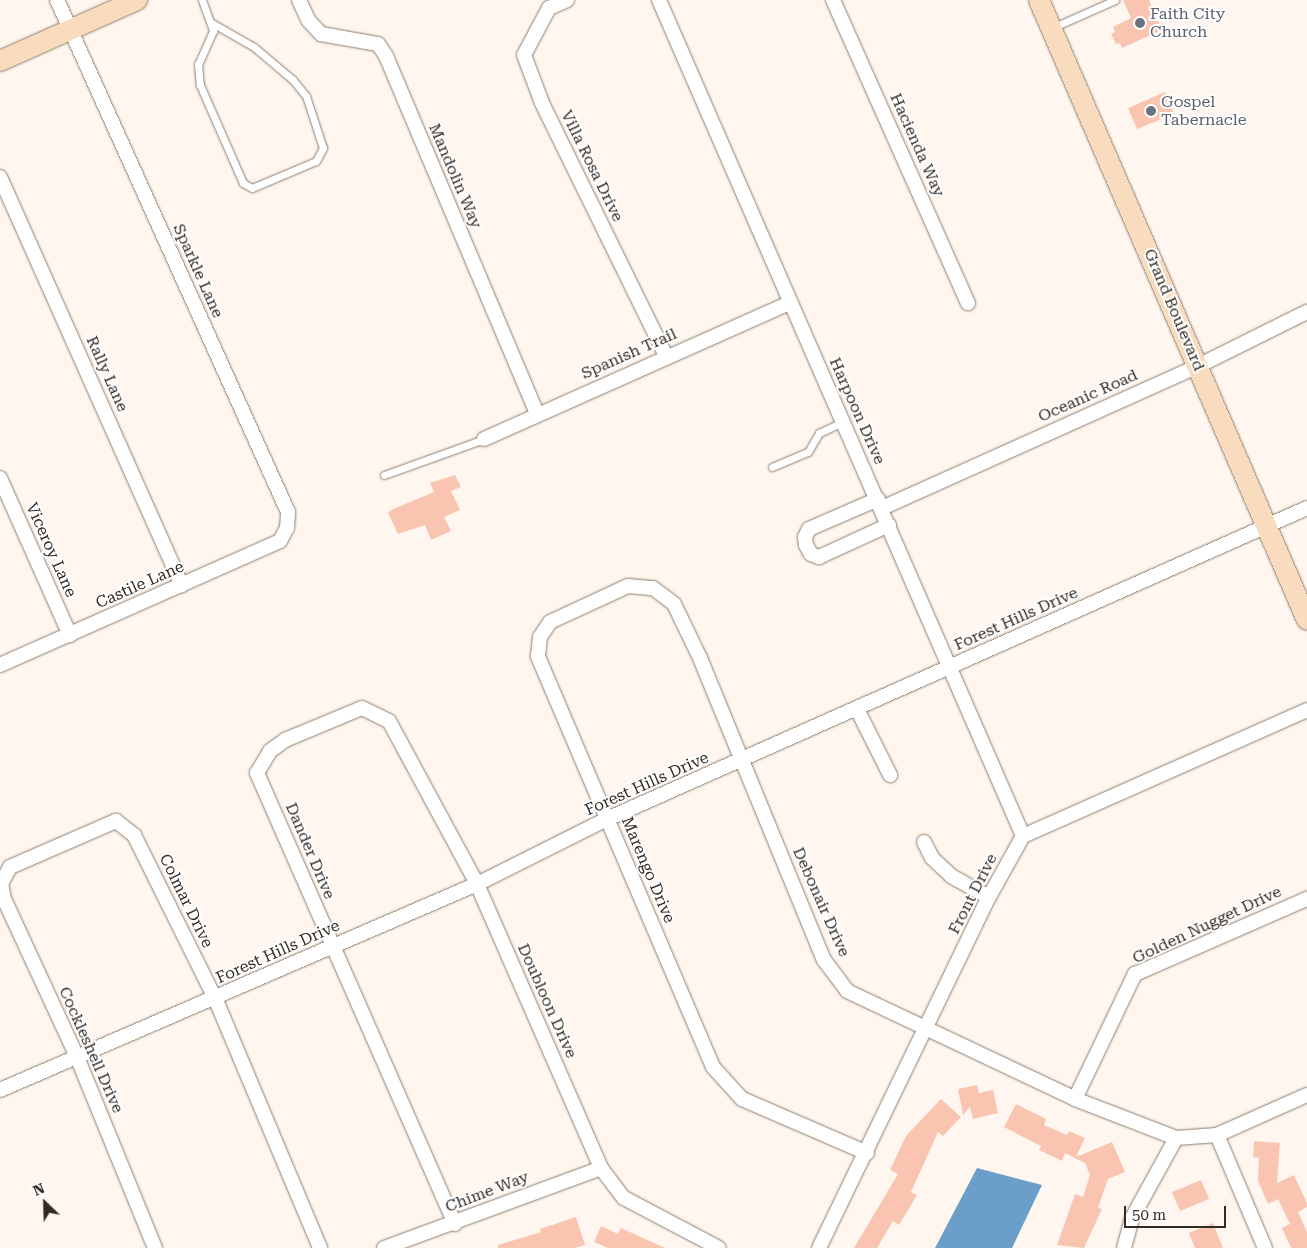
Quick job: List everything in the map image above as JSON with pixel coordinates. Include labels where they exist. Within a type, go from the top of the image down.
[{"type":"street","name":"Sparkle Lane","points":[[57,0],[288,512],[287,528]]},
{"type":"street","points":[[0,60],[137,0]]},
{"type":"street","name":"Mandolin Way","points":[[299,0],[309,21],[321,34],[378,44],[386,56],[537,414]]},
{"type":"street","name":"Villa Rosa Drive","points":[[567,0],[549,8],[524,55],[542,103],[666,356]]},
{"type":"street","name":"Harpoon Drive","points":[[659,0],[790,303],[880,503],[1023,836]]},
{"type":"street","name":"Hacienda Way","points":[[834,0],[968,304]]},
{"type":"street","name":"Grand Boulevard","points":[[1039,0],[1307,620]]},
{"type":"street","name":"Rally Lane","points":[[0,177],[182,585]]},
{"type":"street","name":"Spanish Trail","points":[[484,439],[666,356],[790,303]]},
{"type":"street","name":"Oceanic Road","points":[[889,526],[819,557],[811,554],[806,545],[805,537],[809,529],[880,503],[1198,366],[1307,312]]},
{"type":"street","name":"Viceroy Lane","points":[[0,478],[70,635]]},
{"type":"street","name":"Forest Hills Drive","points":[[0,1090],[78,1059],[477,884],[607,819],[740,762],[1307,508]]},
{"type":"street","name":"Castile Lane","points":[[0,665],[280,541],[287,528]]},
{"type":"street","name":"Marengo Drive","points":[[674,604],[653,588],[628,586],[550,622],[540,637],[538,656],[713,1067],[724,1082],[742,1099],[866,1154]]},
{"type":"street","name":"Debonair Drive","points":[[674,604],[700,658],[740,762],[824,960],[847,991],[1075,1099],[1176,1138]]},
{"type":"street","name":"Dander Drive","points":[[389,721],[362,708],[285,740],[270,751],[258,773],[331,947],[455,1224]]},
{"type":"street","points":[[857,709],[890,775]]},
{"type":"street","points":[[1023,836],[1307,710]]},
{"type":"street","name":"Doubloon Drive","points":[[389,721],[477,884],[601,1168],[624,1198],[719,1248]]},
{"type":"street","name":"Colmar Drive","points":[[10,867],[116,821],[134,835],[215,998],[320,1248]]},
{"type":"street","name":"Front Drive","points":[[819,1248],[989,897],[1023,836]]},
{"type":"street","points":[[924,842],[932,858],[951,876],[989,897]]},
{"type":"street","name":"Cockleshell Drive","points":[[10,867],[0,884],[4,899],[78,1059],[155,1248]]},
{"type":"street","name":"Golden Nugget Drive","points":[[1075,1099],[1135,974],[1307,899]]},
{"type":"street","points":[[1124,1248],[1132,1218],[1176,1138],[1217,1135],[1307,1095]]},
{"type":"street","points":[[1217,1135],[1265,1248]]},
{"type":"street","name":"Chime Way","points":[[384,1248],[455,1224],[601,1168]]},
{"type":"lane","points":[[202,0],[212,23],[213,31],[198,64],[200,85],[244,183],[252,188],[316,161],[323,148],[306,96],[293,80],[254,47],[212,23]]},
{"type":"lane","points":[[1052,28],[1115,0]]},
{"type":"lane","points":[[772,467],[808,452],[819,433],[843,422]]},
{"type":"lane","points":[[384,475],[484,439]]},
{"type":"water","points":[[977,1168],[1042,1185],[1012,1248],[935,1248]]},
{"type":"building","name":"Faith City Church","points":[[1123,0],[1149,0],[1162,30],[1122,48],[1120,43],[1116,44],[1111,34],[1115,32],[1113,27],[1131,18]]},
{"type":"building","name":"Gospel Tabernacle","points":[[1165,92],[1174,114],[1137,129],[1128,108]]},
{"type":"building","points":[[455,475],[461,487],[451,491],[460,510],[444,517],[451,531],[431,540],[425,525],[398,534],[388,513],[434,492],[430,483]]},
{"type":"building","points":[[977,1085],[979,1093],[993,1090],[998,1113],[973,1119],[970,1107],[963,1115],[958,1089]]},
{"type":"building","points":[[941,1099],[961,1117],[943,1136],[938,1132],[911,1192],[917,1195],[899,1225],[893,1221],[877,1248],[854,1248],[898,1174],[890,1170],[906,1136]]},
{"type":"building","points":[[1016,1104],[1046,1119],[1044,1125],[1067,1135],[1069,1131],[1085,1138],[1076,1157],[1112,1142],[1125,1172],[1108,1179],[1098,1208],[1102,1209],[1084,1248],[1057,1245],[1075,1194],[1083,1197],[1090,1175],[1085,1163],[1065,1153],[1062,1161],[1039,1150],[1041,1146],[1004,1127]]},
{"type":"building","points":[[1254,1141],[1280,1143],[1277,1183],[1294,1175],[1307,1203],[1307,1207],[1298,1212],[1307,1232],[1307,1248],[1291,1248],[1282,1228],[1290,1224],[1278,1199],[1268,1204],[1258,1181],[1259,1158],[1253,1157]]},
{"type":"building","points":[[1201,1180],[1209,1199],[1180,1211],[1172,1192]]},
{"type":"building","points":[[576,1217],[585,1245],[575,1248],[498,1248],[498,1245],[541,1232],[540,1229]]},
{"type":"building","points":[[1213,1223],[1223,1248],[1195,1248],[1189,1233]]},
{"type":"building","points":[[601,1226],[618,1234],[621,1228],[665,1248],[608,1248],[594,1242]]},
{"type":"place","name":"Faith City Church","points":[[1140,23]]},
{"type":"place","name":"Gospel Tabernacle","points":[[1151,111]]}]
